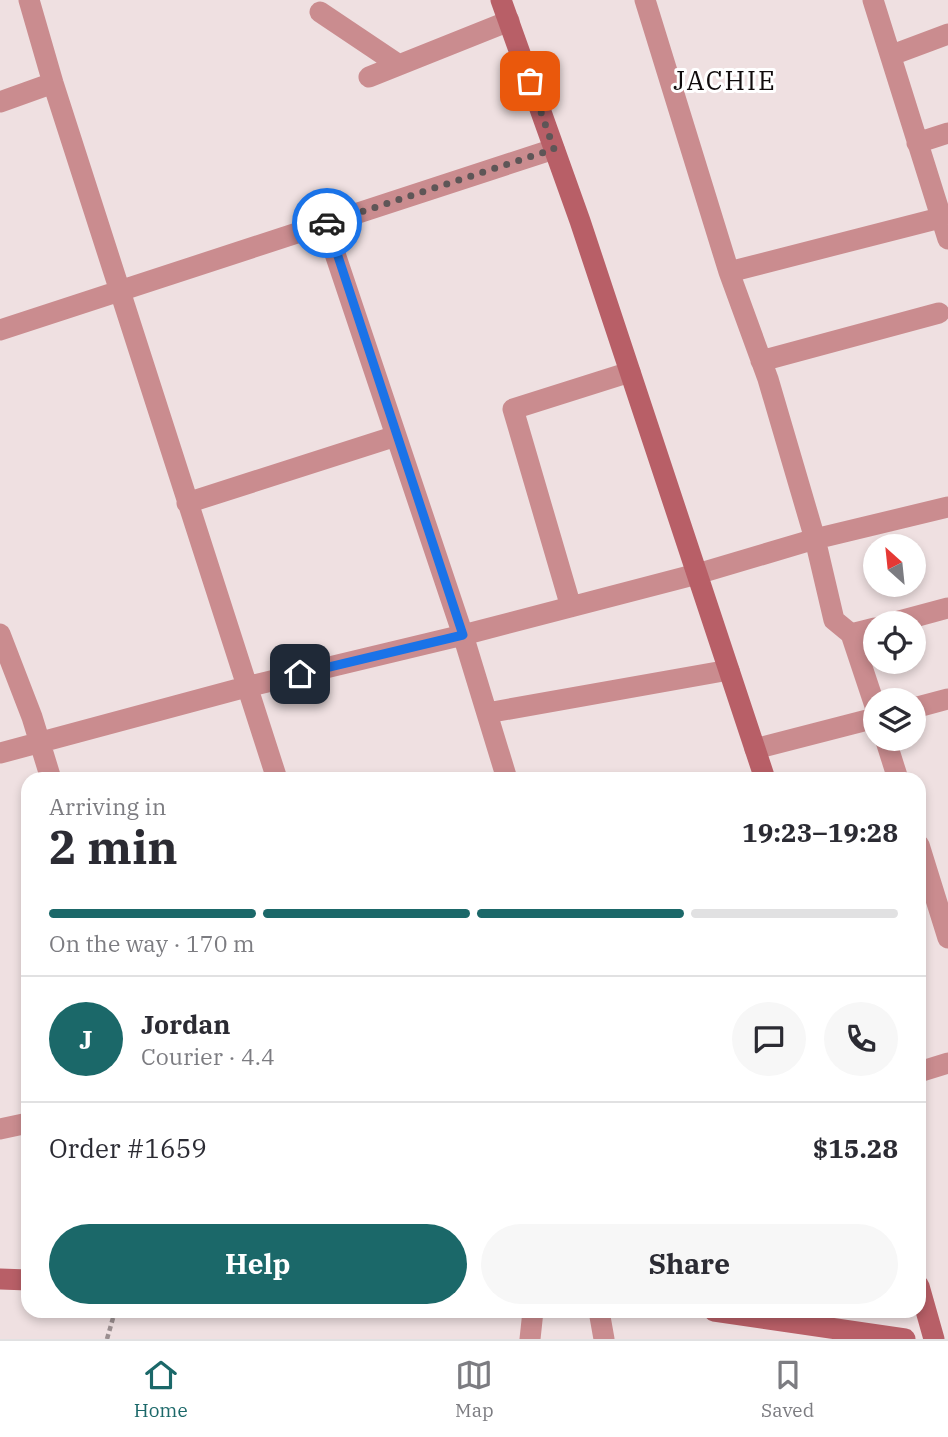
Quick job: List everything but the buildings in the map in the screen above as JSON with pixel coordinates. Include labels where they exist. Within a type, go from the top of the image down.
[{"type":"street","points":[[29,0],[52,83],[275,772]]},
{"type":"street","points":[[501,0],[630,372],[763,772]]},
{"type":"street","points":[[645,0],[729,272],[761,361],[814,539],[834,620],[851,634],[869,688]]},
{"type":"street","points":[[873,0],[948,239]]},
{"type":"street","points":[[320,12],[399,65]]},
{"type":"street","points":[[369,77],[509,20]]},
{"type":"street","points":[[892,55],[948,34]]},
{"type":"street","points":[[0,102],[52,83]]},
{"type":"street","points":[[917,143],[948,133]]},
{"type":"street","points":[[0,330],[554,149]]},
{"type":"street","points":[[729,272],[940,218]]},
{"type":"street","points":[[325,224],[463,635],[505,772]]},
{"type":"street","points":[[761,361],[939,313]]},
{"type":"street","points":[[570,607],[513,409],[630,372]]},
{"type":"street","points":[[187,503],[396,436]]},
{"type":"street","points":[[0,753],[246,687],[463,635],[697,574],[814,539],[948,506]]},
{"type":"street","points":[[926,614],[948,608]]},
{"type":"street","points":[[851,634],[863,631]]},
{"type":"street","points":[[0,634],[32,717],[48,772]]},
{"type":"street","points":[[487,713],[729,670]]},
{"type":"street","points":[[926,705],[948,699]]},
{"type":"street","points":[[755,749],[863,721]]},
{"type":"street","points":[[889,751],[896,772]]},
{"type":"street","points":[[926,867],[948,938]]},
{"type":"street","points":[[926,1070],[948,1063]]},
{"type":"street","points":[[0,1129],[21,1124]]},
{"type":"street","points":[[0,1279],[21,1280]]},
{"type":"street","points":[[926,1311],[934,1339]]},
{"type":"street","points":[[530,1339],[532,1318]]},
{"type":"street","points":[[600,1318],[604,1339]]},
{"type":"street","points":[[762,1318],[905,1339]]},
{"type":"path","points":[[107,1339],[113,1318]]},
{"type":"way so far","points":[[327,223],[554,149],[530,81]]},
{"type":"district","name":"JACHIE","points":[[725,81]]},
{"type":"route","points":[[300,674],[463,635],[325,224],[327,223]]}]
